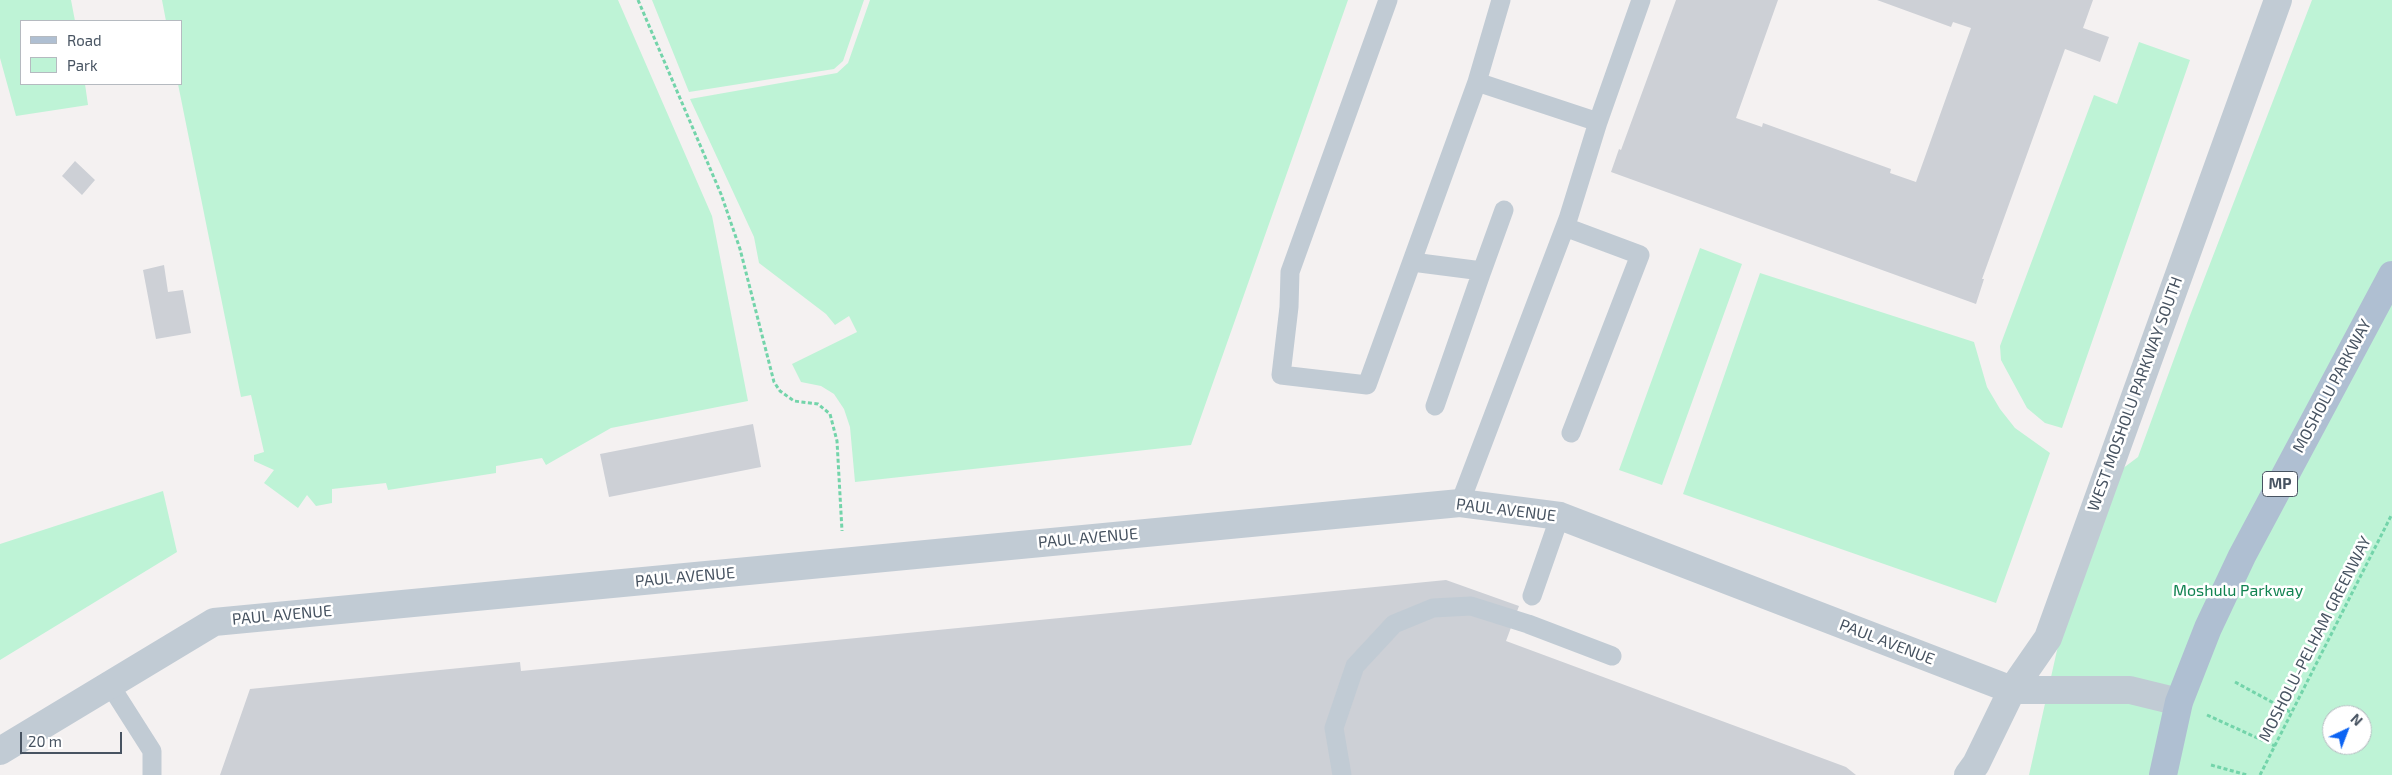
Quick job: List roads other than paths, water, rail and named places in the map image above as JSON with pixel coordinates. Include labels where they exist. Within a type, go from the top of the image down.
[{"type":"main road","name":"MOSHOLU PARKWAY","points":[[2162,775],[2179,702],[2208,628],[2242,556],[2392,275]]},
{"type":"street","name":"WEST MOSHOLU PARKWAY SOUTH","points":[[1968,775],[1976,764],[2012,690],[2048,638],[2278,0]]},
{"type":"street","name":"PAUL AVENUE","points":[[0,751],[214,622],[1460,502],[1560,516],[2012,690],[2130,690],[2179,702]]},
{"type":"lane","points":[[1388,0],[1290,272],[1289,307],[1281,375],[1367,385],[1477,82],[1501,0]]},
{"type":"lane","points":[[1460,502],[1565,227],[1598,122],[1641,0]]},
{"type":"lane","points":[[1477,82],[1598,122]]},
{"type":"lane","points":[[1435,406],[1504,210]]},
{"type":"lane","points":[[1565,227],[1640,255],[1571,433]]},
{"type":"lane","points":[[1412,262],[1482,271]]},
{"type":"lane","points":[[1532,596],[1560,516]]},
{"type":"lane","points":[[1342,775],[1334,728],[1355,666],[1394,624],[1433,608],[1471,606],[1528,624],[1612,656]]},
{"type":"lane","points":[[110,685],[152,751],[152,775]]},
{"type":"park label","name":"Moshulu Parkway","points":[[2238,591]]}]
